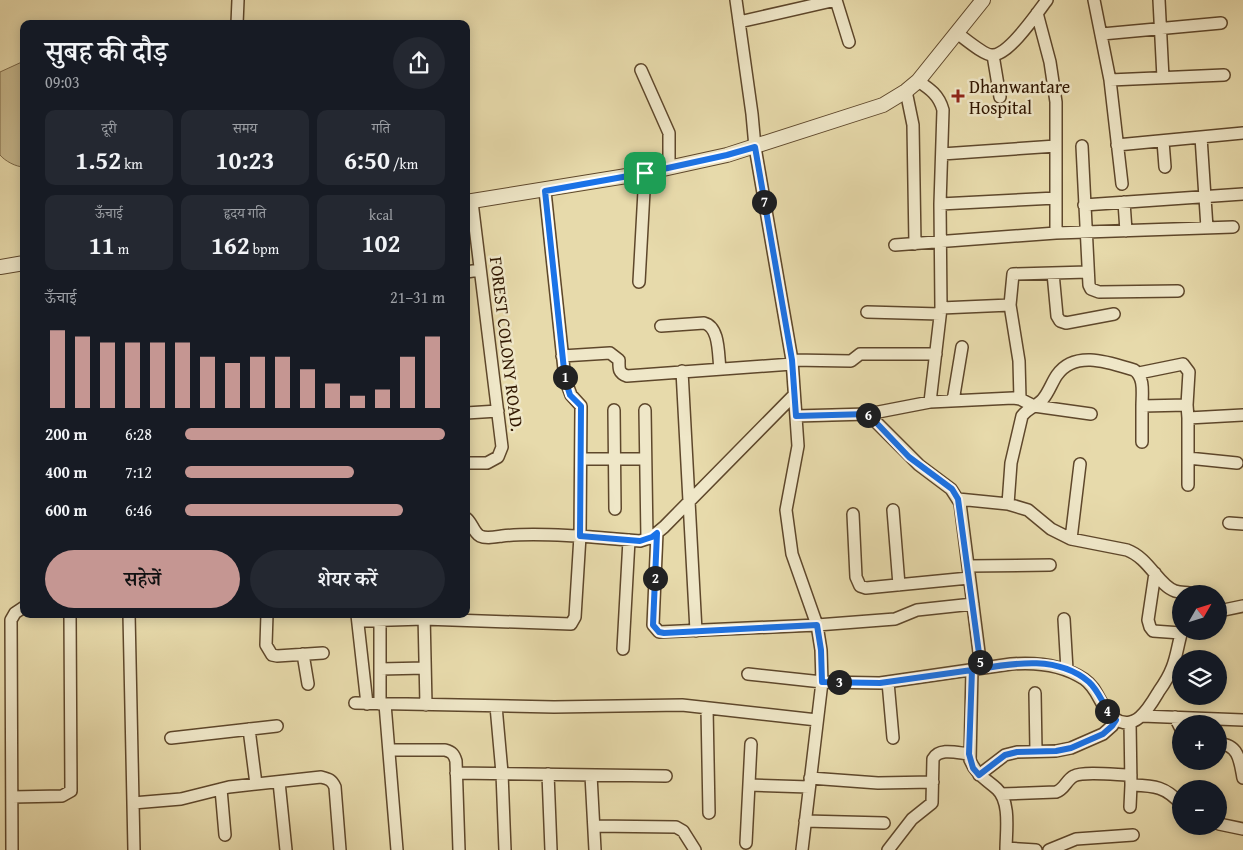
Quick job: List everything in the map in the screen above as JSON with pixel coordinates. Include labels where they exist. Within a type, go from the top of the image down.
[{"type":"street","points":[[237,20],[238,0]]},
{"type":"street","points":[[736,0],[755,147],[792,362],[798,446],[786,510],[792,554],[817,625],[821,650],[822,682],[802,850]]},
{"type":"street","points":[[739,22],[836,0],[849,42]]},
{"type":"street","points":[[470,202],[545,191],[669,168],[755,147],[883,105],[918,81],[984,0]]},
{"type":"street","points":[[957,33],[987,54],[993,55],[1009,47],[1047,0]]},
{"type":"street","points":[[1094,0],[1110,80],[1122,184]]},
{"type":"street","points":[[1159,0],[1163,78]]},
{"type":"street","points":[[1036,13],[1050,62],[1056,102],[1056,233]]},
{"type":"street","points":[[1102,34],[1221,24]]},
{"type":"street","points":[[993,55],[1000,97]]},
{"type":"street","points":[[641,70],[670,133],[669,168]]},
{"type":"street","points":[[1110,80],[1224,75]]},
{"type":"street","points":[[918,81],[940,100],[943,110],[940,204],[941,311],[930,402]]},
{"type":"street","points":[[906,91],[913,125],[915,244]]},
{"type":"street","points":[[1117,145],[1243,133]]},
{"type":"street","points":[[1201,137],[1207,228]]},
{"type":"street","points":[[1163,141],[1165,168]]},
{"type":"street","points":[[942,154],[1056,146]]},
{"type":"street","points":[[1082,146],[1089,285],[1094,291],[1178,291]]},
{"type":"street","points":[[639,282],[645,173]]},
{"type":"street","points":[[445,618],[571,624],[575,618],[580,536],[581,406],[570,395],[567,388],[545,191]]},
{"type":"street","points":[[1084,205],[1243,194]]},
{"type":"street","points":[[940,204],[1056,198]]},
{"type":"street","points":[[1124,202],[1126,231]]},
{"type":"street","name":"FOREST COLONY ROAD.","points":[[470,208],[480,270],[502,447],[498,457],[487,463],[470,462]]},
{"type":"street","points":[[895,245],[1056,233],[1233,227]]},
{"type":"street","points":[[0,267],[20,264]]},
{"type":"street","points":[[470,271],[480,270]]},
{"type":"street","points":[[1020,399],[1018,362],[1010,305],[1013,274],[1088,272]]},
{"type":"street","points":[[1053,273],[1057,316],[1060,321],[1066,323],[1114,314]]},
{"type":"street","points":[[866,312],[941,311],[1010,305]]},
{"type":"street","points":[[661,326],[704,323],[710,325],[714,330],[720,369]]},
{"type":"street","points":[[953,401],[962,346]]},
{"type":"street","points":[[562,356],[610,353],[619,360],[619,370],[627,376],[792,362],[851,361],[860,354],[936,354]]},
{"type":"street","points":[[1008,504],[1011,463],[1022,416],[1026,410],[1045,397],[1057,375],[1062,369],[1071,364],[1091,359],[1101,360],[1139,373],[1141,378],[1142,442]]},
{"type":"street","points":[[1139,373],[1183,364],[1189,372],[1187,405],[1188,485]]},
{"type":"street","points":[[682,371],[696,631]]},
{"type":"street","points":[[470,521],[476,533],[486,537],[515,534],[647,540],[657,533],[690,501],[794,395]]},
{"type":"street","points":[[796,416],[868,414],[930,402],[1013,398],[1020,399],[1034,406],[1091,414]]},
{"type":"street","points":[[1142,406],[1187,405]]},
{"type":"street","points":[[614,410],[615,509]]},
{"type":"street","points":[[645,410],[647,540]]},
{"type":"street","points":[[470,414],[498,411]]},
{"type":"street","points":[[868,414],[909,457],[952,489],[958,499],[973,604],[977,669],[969,754],[973,768],[979,775],[998,789],[1001,794],[1006,809],[1006,849],[1036,850]]},
{"type":"street","points":[[1188,418],[1243,415]]},
{"type":"street","points":[[1188,458],[1237,463]]},
{"type":"street","points":[[581,459],[645,459]]},
{"type":"street","points":[[1071,539],[1080,464]]},
{"type":"street","points":[[958,499],[1008,504],[1028,510],[1051,529],[1071,539],[1135,553],[1172,590]]},
{"type":"street","points":[[894,510],[900,584]]},
{"type":"street","points":[[853,514],[857,582],[860,586],[866,588],[968,572],[1050,565]]},
{"type":"street","points":[[1230,523],[1243,524]]},
{"type":"street","points":[[657,533],[653,625],[659,632],[817,625],[895,619],[917,610],[973,604]]},
{"type":"street","points":[[623,648],[629,540]]},
{"type":"street","points":[[1155,573],[1148,620],[1150,627],[1153,631],[1172,632]]},
{"type":"street","points":[[1228,609],[1243,606]]},
{"type":"street","points":[[12,850],[12,797],[6,744],[6,657],[11,620],[15,613],[20,610]]},
{"type":"street","points":[[12,797],[62,796],[71,791],[70,618]]},
{"type":"street","points":[[129,618],[134,850]]},
{"type":"street","points":[[267,618],[266,644],[272,655],[323,652]]},
{"type":"street","points":[[358,618],[361,703],[554,707],[664,705],[817,720]]},
{"type":"street","points":[[365,618],[380,620],[409,618]]},
{"type":"street","points":[[424,618],[426,705]]},
{"type":"street","points":[[1064,619],[1067,670]]},
{"type":"street","points":[[380,620],[380,669],[389,750],[396,850]]},
{"type":"street","points":[[748,674],[822,682],[866,684],[1026,663],[1055,666],[1067,670],[1090,683],[1109,714],[1116,720],[1130,722],[1146,713],[1172,668],[1180,640]]},
{"type":"street","points":[[303,654],[308,684]]},
{"type":"street","points":[[380,669],[426,668]]},
{"type":"street","points":[[888,682],[893,738]]},
{"type":"street","points":[[1036,693],[1036,752]]},
{"type":"street","points":[[496,706],[502,773],[505,850]]},
{"type":"street","points":[[707,708],[709,813]]},
{"type":"street","points":[[1142,716],[1172,717]]},
{"type":"street","points":[[1227,719],[1243,720]]},
{"type":"street","points":[[979,775],[1005,755],[1017,752],[1056,751],[1071,748],[1103,734],[1116,720]]},
{"type":"street","points":[[1130,722],[1130,807]]},
{"type":"street","points":[[171,738],[277,726]]},
{"type":"street","points":[[249,729],[256,784]]},
{"type":"street","points":[[746,843],[751,744]]},
{"type":"street","points":[[1227,746],[1236,751],[1243,778]]},
{"type":"street","points":[[389,750],[451,751],[456,761],[459,850]]},
{"type":"street","points":[[888,850],[912,819],[932,802],[935,755],[943,752],[969,754]]},
{"type":"street","points":[[456,773],[666,776]]},
{"type":"street","points":[[548,774],[551,850]]},
{"type":"street","points":[[1001,794],[1056,792],[1061,790],[1069,779],[1078,774],[1131,780],[1164,789],[1172,794]]},
{"type":"street","points":[[591,775],[595,850]]},
{"type":"street","points":[[133,803],[189,798],[221,789],[256,784],[321,777],[328,778],[335,787],[340,850]]},
{"type":"street","points":[[279,782],[286,850]]},
{"type":"street","points":[[749,785],[810,782],[933,782]]},
{"type":"street","points":[[221,789],[226,835]]},
{"type":"street","points":[[805,821],[884,823]]},
{"type":"street","points":[[594,826],[676,827],[683,831],[695,850]]},
{"type":"street","points":[[1227,826],[1243,829]]},
{"type":"street","points":[[1048,850],[1076,839],[1133,835]]},
{"type":"shaded area","points":[[20,63],[20,166],[11,163],[0,155],[0,72]]},
{"type":"place","name":"Dhanwantare Hospital","points":[[958,96]]},
{"type":"route","points":[[645,173],[545,191],[565,379],[570,395],[581,406],[580,536],[640,541],[657,533],[653,625],[656,630],[664,633],[817,625],[821,650],[822,682],[866,684],[880,683],[981,668],[1011,664],[1026,663],[1055,666],[1082,678],[1096,690],[1109,714],[1116,720],[1108,730],[1103,734],[1063,750],[1017,752],[1005,755],[979,775],[973,768],[969,754],[972,670],[981,668],[958,499],[952,489],[909,457],[868,414],[796,416],[792,360],[755,147],[645,173]]}]
